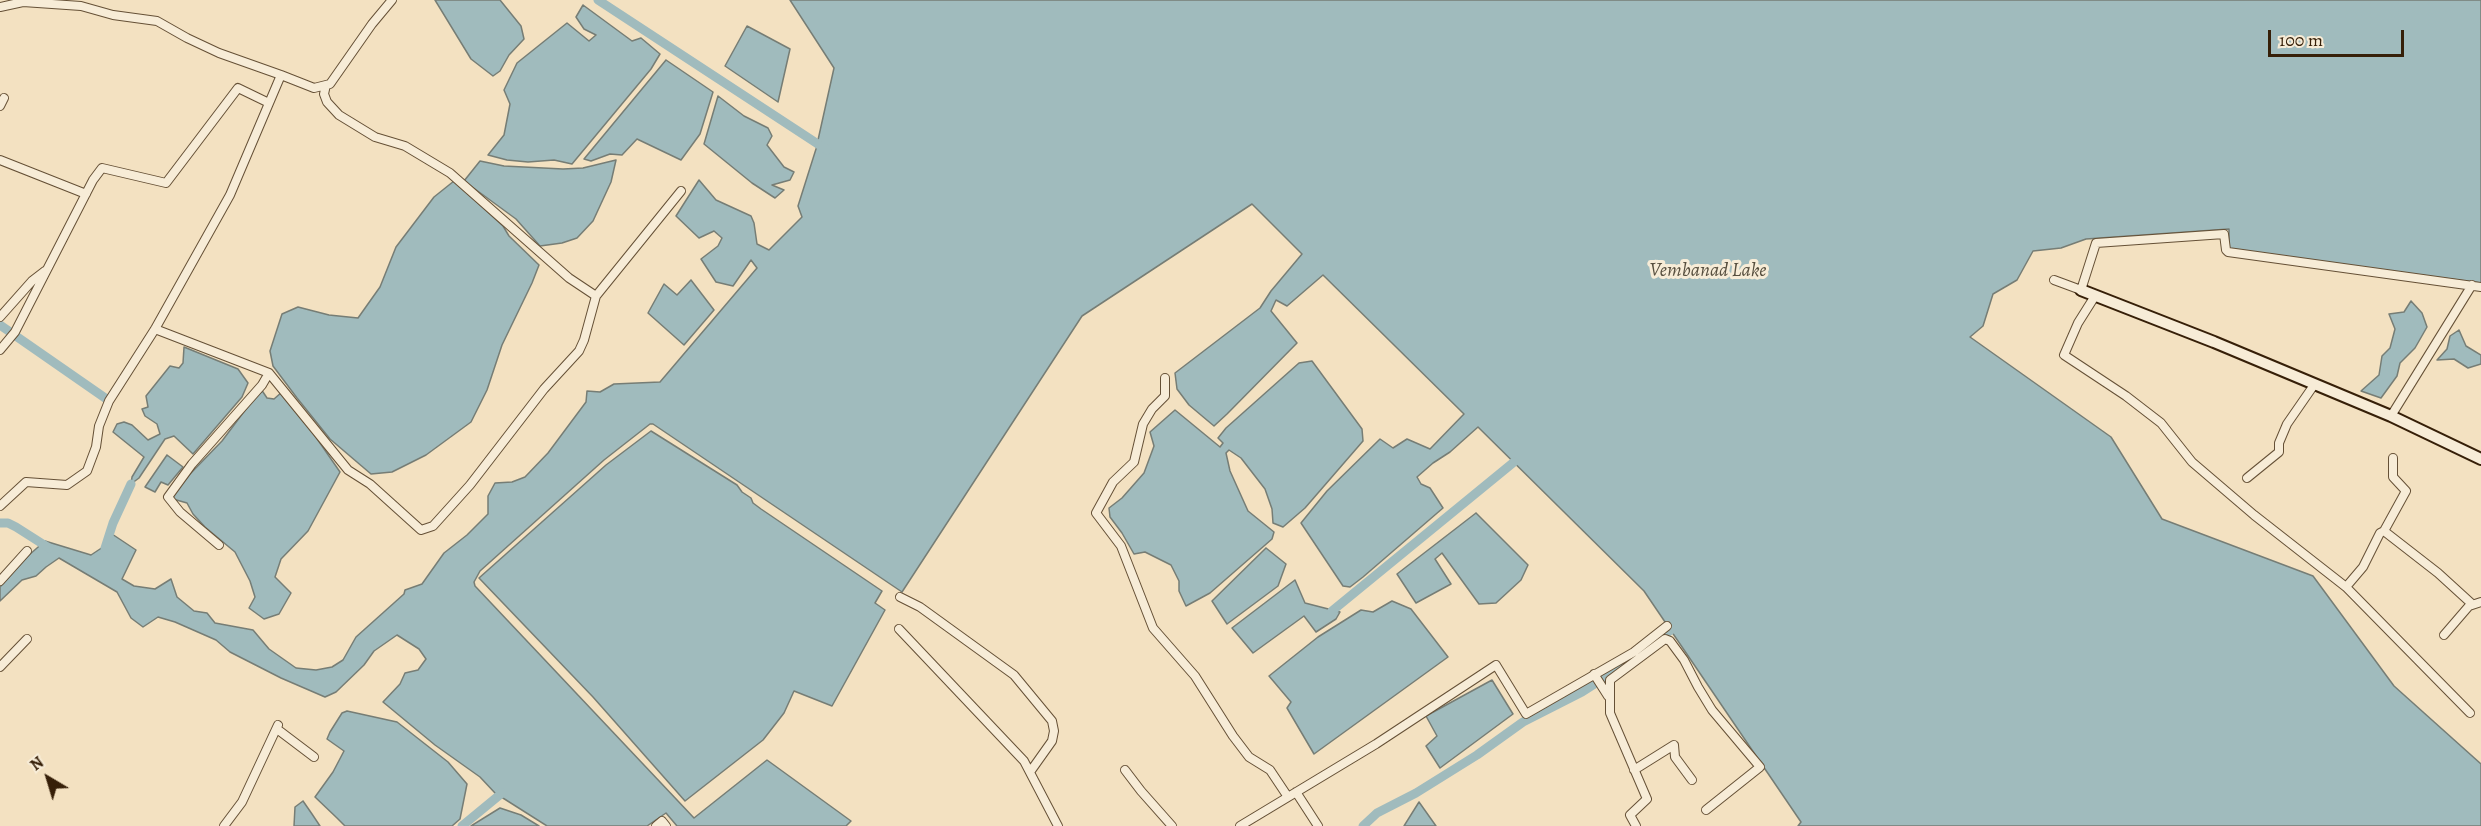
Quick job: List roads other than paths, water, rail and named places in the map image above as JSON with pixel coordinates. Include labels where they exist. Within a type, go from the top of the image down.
[{"type":"main road","points":[[2081,290],[2214,342],[2391,416],[2481,459]]},
{"type":"street","points":[[0,7],[10,2],[81,6],[113,15],[157,21],[219,53],[314,88],[330,84],[372,24],[392,0]]},
{"type":"street","points":[[0,506],[26,482],[67,484],[87,471],[96,447],[99,426],[109,401],[155,329],[230,195],[281,75]]},
{"type":"street","points":[[326,85],[324,94],[327,102],[339,115],[375,137],[405,146],[450,173],[569,278],[596,296]]},
{"type":"street","points":[[0,350],[12,335],[102,168],[166,183],[238,88],[269,103]]},
{"type":"street","points":[[0,160],[87,194]]},
{"type":"street","points":[[155,329],[268,373],[348,470],[370,484],[421,530],[433,526],[470,485],[544,389],[579,351],[596,296],[681,191]]},
{"type":"street","points":[[2054,280],[2081,290],[2096,243],[2224,234],[2228,252],[2477,286],[2391,416]]},
{"type":"street","points":[[0,317],[32,281],[49,268]]},
{"type":"street","points":[[2095,296],[2078,323],[2064,355],[2126,396],[2161,423],[2192,462],[2254,515],[2346,587],[2470,712]]},
{"type":"street","points":[[219,545],[180,512],[168,497],[192,464],[262,385],[268,373]]},
{"type":"street","points":[[1166,378],[1165,396],[1152,409],[1143,424],[1134,462],[1113,482],[1096,513],[1121,546],[1152,628],[1195,676],[1249,757],[1270,770],[1318,826]]},
{"type":"street","points":[[2247,478],[2279,452],[2279,443],[2287,424],[2314,385]]},
{"type":"street","points":[[2346,587],[2363,567],[2380,533],[2384,531],[2406,491],[2393,477],[2393,458]]},
{"type":"street","points":[[2384,531],[2477,603],[2455,620],[2444,635]]},
{"type":"street","points":[[0,581],[27,552]]},
{"type":"street","points":[[900,597],[920,607],[1014,675],[1052,721],[1054,731],[1052,741],[1030,772]]},
{"type":"street","points":[[1240,826],[1376,744],[1496,665],[1526,714],[1634,652],[1667,627]]},
{"type":"street","points":[[899,629],[1024,761],[1058,826]]},
{"type":"street","points":[[0,667],[27,639]]},
{"type":"street","points":[[1630,814],[1647,799],[1610,713],[1610,680],[1665,639],[1670,641],[1684,660],[1712,710],[1760,766],[1706,810]]},
{"type":"street","points":[[1595,675],[1609,697]]},
{"type":"street","points":[[224,826],[242,802],[277,727],[314,757]]},
{"type":"street","points":[[1634,770],[1674,745],[1675,758],[1692,780]]},
{"type":"street","points":[[1125,770],[1140,791],[1172,826]]},
{"type":"street","points":[[1630,805],[1630,814],[1636,826]]},
{"type":"street","points":[[656,826],[662,821],[666,826]]},
{"type":"water","points":[[435,0],[500,0],[521,26],[524,39],[509,55],[500,71],[493,76],[471,59]]},
{"type":"water","name":"Vembanad Lake","points":[[790,0],[2481,0],[2481,283],[2229,250],[2229,229],[2086,239],[2061,248],[2033,251],[2017,280],[1993,294],[1983,326],[1970,337],[2111,437],[2162,519],[2313,576],[2394,686],[2481,764],[2481,826],[1798,826],[1801,822],[1644,591],[1478,427],[1417,477],[1421,484],[1430,488],[1443,508],[1363,577],[1350,587],[1343,586],[1301,523],[1327,491],[1380,439],[1393,448],[1407,439],[1430,449],[1464,414],[1323,275],[1287,306],[1276,300],[1271,311],[1297,343],[1227,414],[1214,426],[1189,405],[1177,389],[1175,373],[1260,308],[1302,254],[1252,204],[1082,316],[902,592],[653,424],[604,460],[480,571],[474,582],[475,586],[694,818],[767,760],[851,821],[846,826],[677,826],[666,813],[647,826],[547,826],[495,793],[480,777],[435,745],[383,702],[400,684],[405,673],[418,670],[426,659],[419,649],[397,635],[374,651],[364,665],[336,692],[325,697],[281,678],[230,652],[216,640],[175,622],[158,617],[143,627],[131,618],[117,592],[59,558],[36,576],[22,580],[0,601],[0,587],[45,541],[91,555],[103,547],[112,534],[136,550],[122,579],[134,586],[155,589],[171,579],[177,597],[194,611],[207,613],[215,623],[253,630],[269,649],[296,668],[316,670],[332,667],[343,660],[356,637],[404,594],[405,590],[422,584],[444,553],[488,514],[488,496],[495,483],[512,482],[525,477],[548,453],[586,402],[587,391],[600,392],[614,384],[660,382],[757,268],[751,260],[733,286],[716,282],[701,259],[718,246],[722,238],[714,231],[699,238],[676,216],[699,180],[716,200],[751,216],[757,244],[769,250],[802,217],[798,206],[816,149],[834,68]]},
{"type":"water","points":[[583,5],[632,41],[641,38],[660,54],[651,69],[572,164],[554,160],[528,162],[507,160],[488,155],[504,135],[510,104],[504,90],[517,63],[567,23],[589,41],[596,35],[584,29],[576,17]]},
{"type":"water","points":[[747,26],[790,49],[778,102],[725,66]]},
{"type":"water","points":[[666,60],[713,92],[700,134],[681,160],[637,139],[622,155],[610,154],[591,161],[584,159]]},
{"type":"water","points":[[718,96],[744,116],[768,128],[772,136],[767,145],[784,167],[794,172],[790,180],[772,185],[784,190],[775,198],[752,183],[704,144]]},
{"type":"water","points":[[616,160],[611,182],[593,221],[577,238],[562,243],[540,246],[516,219],[464,181],[480,161],[504,166],[563,169],[583,168]]},
{"type":"water","points":[[454,181],[503,226],[509,236],[539,265],[502,345],[487,390],[471,422],[426,455],[392,472],[371,474],[330,439],[273,366],[270,351],[282,314],[298,307],[329,315],[358,318],[380,287],[396,247],[434,197]]},
{"type":"water","points":[[691,280],[714,310],[684,345],[648,313],[664,284],[677,295]]},
{"type":"water","points":[[2411,301],[2422,313],[2427,327],[2415,348],[2400,363],[2397,376],[2381,398],[2361,391],[2379,375],[2382,356],[2390,348],[2395,329],[2389,314],[2404,312]]},
{"type":"water","points":[[2459,330],[2466,346],[2481,355],[2481,364],[2468,368],[2454,359],[2437,360],[2447,349],[2450,336]]},
{"type":"water","points":[[184,347],[238,369],[248,383],[242,397],[193,454],[174,436],[165,439],[139,478],[131,484],[132,477],[144,457],[113,432],[117,424],[124,422],[132,425],[148,440],[160,434],[157,424],[145,416],[142,409],[148,407],[146,396],[170,366],[179,368],[183,363]]},
{"type":"water","points":[[1312,361],[1362,429],[1363,441],[1305,508],[1283,527],[1273,523],[1272,509],[1265,489],[1241,458],[1229,450],[1226,453],[1230,471],[1248,511],[1274,532],[1272,539],[1210,593],[1186,606],[1179,591],[1179,581],[1171,565],[1145,552],[1134,554],[1110,517],[1109,508],[1122,498],[1144,473],[1154,446],[1150,432],[1175,410],[1220,447],[1223,443],[1218,438],[1226,428],[1299,363]]},
{"type":"water","points":[[261,389],[267,398],[274,399],[282,392],[340,472],[308,531],[281,559],[275,577],[291,593],[279,614],[264,619],[249,608],[255,597],[250,581],[235,552],[205,527],[187,503],[173,499],[173,495],[222,441]]},
{"type":"water","points":[[651,431],[737,485],[761,509],[882,591],[875,603],[885,610],[832,706],[794,691],[784,713],[763,740],[685,801],[593,697],[479,578],[606,465]]},
{"type":"water","points":[[167,455],[183,467],[168,485],[161,482],[155,492],[145,487]]},
{"type":"water","points":[[1476,513],[1528,565],[1521,580],[1496,603],[1479,604],[1442,553],[1435,559],[1451,584],[1416,603],[1397,574]]},
{"type":"water","points":[[1266,548],[1286,564],[1278,586],[1227,624],[1212,601]]},
{"type":"water","points":[[1295,580],[1305,603],[1340,612],[1336,619],[1316,632],[1304,616],[1253,653],[1232,628]]},
{"type":"water","points":[[1392,601],[1411,609],[1448,657],[1314,754],[1287,708],[1291,702],[1269,676],[1318,637],[1361,610],[1373,612]]},
{"type":"water","points":[[1492,680],[1513,714],[1440,768],[1426,746],[1437,736],[1426,716]]},
{"type":"water","points":[[347,711],[397,722],[448,762],[467,784],[460,819],[452,826],[345,826],[315,797],[333,772],[344,751],[327,739],[342,713]]},
{"type":"water","points":[[303,801],[320,826],[294,826],[295,807]]},
{"type":"water","points":[[1419,802],[1436,826],[1404,826]]},
{"type":"water","points":[[500,808],[521,815],[539,826],[471,826]]},
{"type":"waterway","points":[[598,0],[827,150]]},
{"type":"waterway","points":[[0,325],[108,400]]},
{"type":"waterway","points":[[1332,611],[1514,462]]},
{"type":"waterway","points":[[105,548],[113,523],[131,484]]},
{"type":"waterway","points":[[0,523],[8,523],[16,527],[49,548]]},
{"type":"waterway","points":[[1363,826],[1377,813],[1416,793],[1477,755],[1523,722],[1582,692],[1671,630]]},
{"type":"waterway","points":[[462,826],[502,793]]}]
